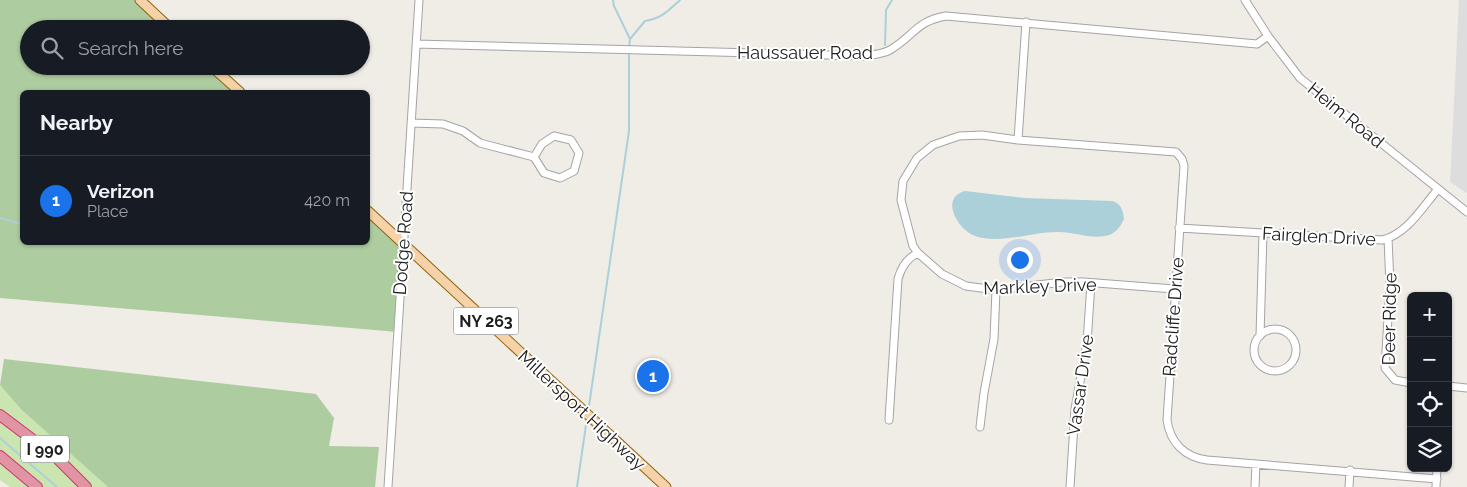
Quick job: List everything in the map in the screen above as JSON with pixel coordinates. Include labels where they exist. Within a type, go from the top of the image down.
[{"type":"highway","name":"I 990","points":[[0,415],[57,458],[86,487]]},
{"type":"highway","name":"I 990","points":[[0,456],[36,487]]},
{"type":"main road","points":[[140,0],[161,20]]},
{"type":"main road","points":[[221,75],[238,90]]},
{"type":"main road","name":"Millersport Highway","points":[[370,213],[666,487]]},
{"type":"street","name":"Dodge Road","points":[[388,487],[419,0]]},
{"type":"street","name":"Heim Road","points":[[1245,0],[1268,36],[1300,78],[1467,212]]},
{"type":"street","name":"Haussauer Road","points":[[416,44],[864,56],[889,51],[919,25],[931,19],[946,16],[1257,44],[1268,36]]},
{"type":"street","points":[[1018,140],[1026,22]]},
{"type":"street","points":[[411,123],[443,124],[463,131],[480,143],[534,157],[544,173],[560,178],[574,171],[579,153],[571,140],[554,136],[542,144],[534,157]]},
{"type":"street","name":"Markley Drive","points":[[1018,140],[982,135],[959,136],[933,145],[917,158],[903,181],[901,200],[913,246],[934,269],[954,281],[976,288],[996,290],[1063,282],[1174,289]]},
{"type":"street","name":"Radcliffe Drive","points":[[1018,140],[1179,152],[1184,166],[1174,289],[1168,427],[1180,449],[1192,457],[1207,460],[1437,478]]},
{"type":"street","name":"Fairglen Drive","points":[[1179,228],[1374,240],[1388,238],[1405,228],[1438,189]]},
{"type":"street","points":[[1260,336],[1265,332],[1278,329],[1290,334],[1296,346],[1296,353],[1290,365],[1278,371],[1264,368],[1255,356],[1254,349],[1260,336],[1263,233]]},
{"type":"street","name":"Deer Ridge","points":[[1388,238],[1390,284],[1385,368],[1395,380],[1407,382]]},
{"type":"street","points":[[888,420],[898,279],[902,267],[911,256],[918,252]]},
{"type":"street","name":"Vassar Drive","points":[[1070,487],[1074,409],[1087,342],[1091,283]]},
{"type":"street","points":[[980,427],[994,339],[996,290]]},
{"type":"street","points":[[1452,386],[1467,388]]},
{"type":"street","points":[[1255,487],[1256,464]]},
{"type":"street","points":[[1349,487],[1350,470]]},
{"type":"street","points":[[1436,487],[1437,472]]},
{"type":"shaded area","points":[[1459,0],[1467,0],[1467,193],[1450,182]]},
{"type":"green space","points":[[0,0],[140,0],[161,20],[20,20],[20,75],[221,75],[238,90],[20,90],[20,245],[370,245],[370,212],[403,243],[398,332],[0,298]]},
{"type":"green space","points":[[4,359],[316,394],[334,418],[329,446],[379,447],[375,487],[108,487],[22,410],[0,385]]},
{"type":"green space","points":[[0,385],[23,410],[108,487],[10,487],[0,480]]},
{"type":"water","points":[[965,191],[1025,198],[1112,201],[1118,203],[1121,207],[1124,219],[1119,228],[1105,236],[1094,237],[1049,232],[1006,238],[985,238],[969,233],[954,214],[953,200],[957,195]]},
{"type":"waterway","points":[[613,0],[630,39]]},
{"type":"waterway","points":[[629,48],[630,39],[645,21],[660,16],[680,0]]},
{"type":"waterway","points":[[885,45],[886,10],[892,0]]},
{"type":"waterway","points":[[589,406],[629,131],[629,53]]},
{"type":"waterway","points":[[0,218],[20,223]]},
{"type":"waterway","points":[[577,487],[586,425]]},
{"type":"waterway","points":[[0,438],[57,487]]},
{"type":"place","name":"Verizon","points":[[653,376]]}]
